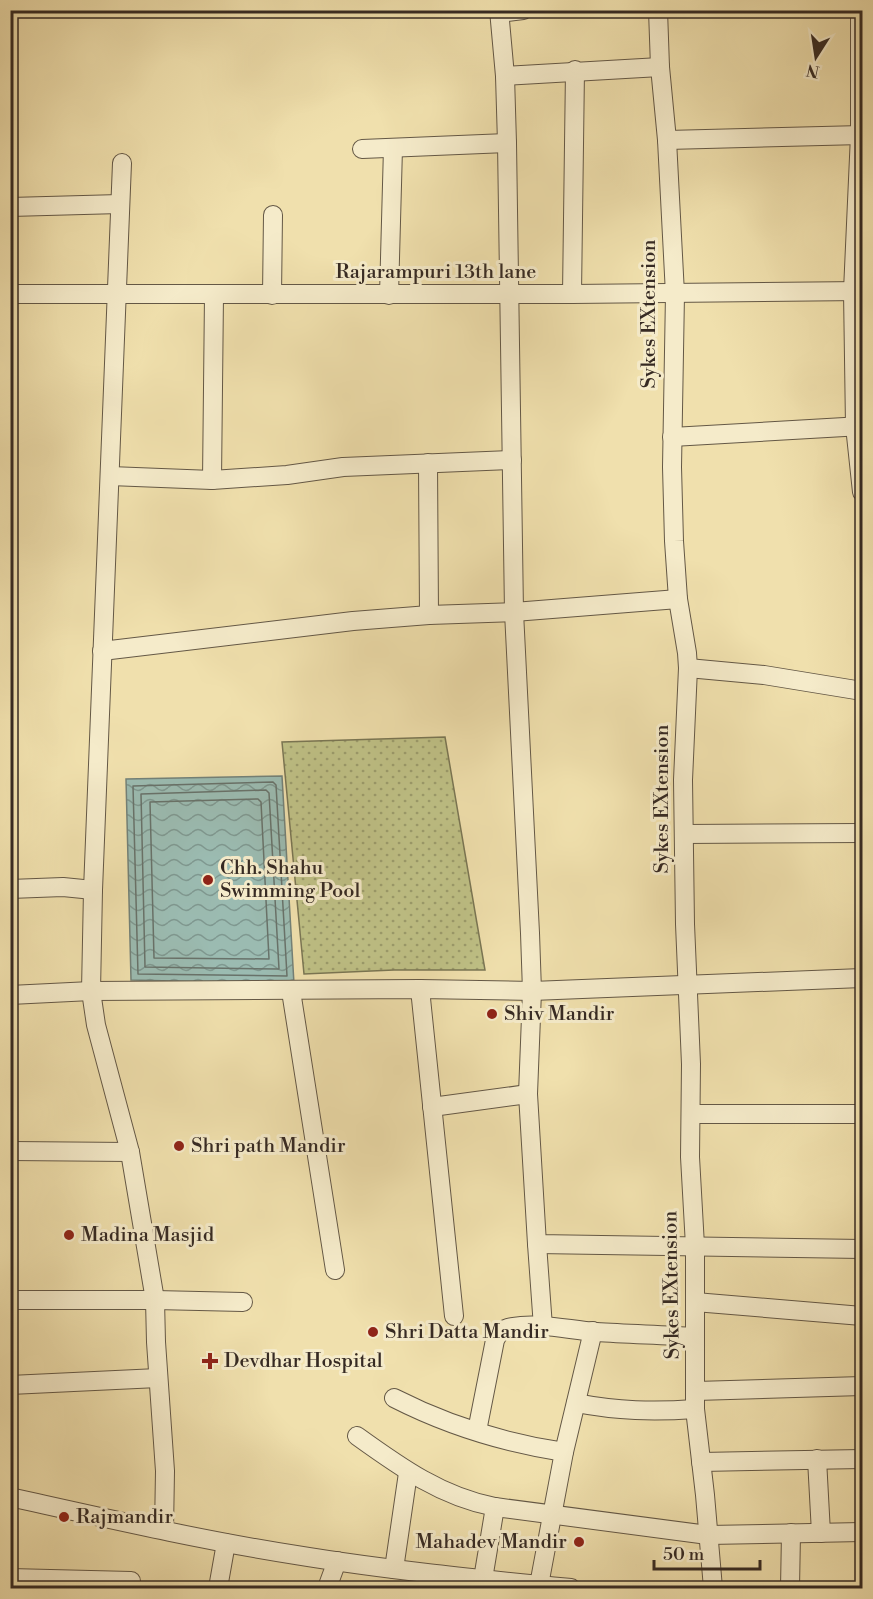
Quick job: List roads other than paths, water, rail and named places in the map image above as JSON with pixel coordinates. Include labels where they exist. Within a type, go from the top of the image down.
[{"type":"street","points":[[523,10],[499,12],[505,76],[507,143],[513,612],[532,991],[528,1094],[543,1327]]},
{"type":"street","name":"Sykes EXtension","points":[[658,10],[660,66],[668,140],[675,294],[672,437],[674,541],[678,599],[688,668],[684,757],[684,834],[690,1157],[695,1246],[695,1400],[713,1588]]},
{"type":"street","points":[[860,10],[861,135],[858,291],[862,492]]},
{"type":"street","points":[[505,76],[660,66]]},
{"type":"street","points":[[572,294],[575,70]]},
{"type":"street","points":[[668,140],[861,135]]},
{"type":"street","points":[[362,149],[507,143]]},
{"type":"street","points":[[388,295],[393,148]]},
{"type":"street","points":[[122,163],[91,991],[96,1025],[130,1152],[155,1299],[165,1471],[164,1530]]},
{"type":"street","points":[[10,207],[120,204]]},
{"type":"street","points":[[272,295],[273,215]]},
{"type":"street","name":"Rajarampuri 13th lane","points":[[10,294],[117,292],[214,295],[675,294],[858,291]]},
{"type":"street","points":[[212,480],[214,295]]},
{"type":"street","points":[[672,437],[859,426]]},
{"type":"street","points":[[111,476],[212,480],[287,475],[343,467],[512,460]]},
{"type":"street","points":[[428,463],[429,615]]},
{"type":"street","points":[[102,651],[288,627],[429,615],[513,612],[678,599]]},
{"type":"street","points":[[688,668],[764,675],[862,691]]},
{"type":"street","points":[[684,834],[862,833]]},
{"type":"street","points":[[10,889],[63,887],[93,890]]},
{"type":"street","points":[[10,995],[91,991],[420,989],[532,991],[862,978]]},
{"type":"street","points":[[420,989],[454,1316]]},
{"type":"street","points":[[291,991],[335,1270]]},
{"type":"street","points":[[432,1107],[528,1094]]},
{"type":"street","points":[[691,1114],[862,1114]]},
{"type":"street","points":[[10,1151],[130,1152]]},
{"type":"street","points":[[537,1244],[862,1249]]},
{"type":"street","points":[[10,1300],[155,1299],[243,1302]]},
{"type":"street","points":[[695,1302],[862,1316]]},
{"type":"street","points":[[477,1431],[495,1340],[499,1332],[514,1326],[565,1327],[695,1337]]},
{"type":"street","points":[[539,1585],[564,1452],[594,1331]]},
{"type":"street","points":[[10,1385],[158,1378]]},
{"type":"street","points":[[576,1403],[627,1411],[652,1412],[695,1400],[862,1386]]},
{"type":"street","points":[[394,1398],[428,1415],[477,1431],[538,1448],[564,1452]]},
{"type":"street","points":[[357,1436],[408,1473],[442,1491],[477,1504],[708,1534],[862,1532]]},
{"type":"street","points":[[701,1462],[862,1459]]},
{"type":"street","points":[[817,1460],[820,1533]]},
{"type":"street","points":[[394,1569],[408,1473]]},
{"type":"street","points":[[10,1497],[226,1543],[394,1569],[428,1581],[483,1579],[511,1585],[571,1588]]},
{"type":"street","points":[[483,1579],[495,1507]]},
{"type":"street","points":[[790,1533],[790,1588]]},
{"type":"street","points":[[218,1588],[226,1543]]},
{"type":"street","points":[[327,1588],[337,1561]]},
{"type":"street","points":[[10,1578],[30,1584],[131,1581]]},
{"type":"water","name":"Chh. Shahu Swimming Pool","points":[[282,776],[294,984],[131,980],[126,779]]},
{"type":"place","name":"Chh. Shahu Swimming Pool","points":[[208,880]]},
{"type":"place","name":"Shiv Mandir","points":[[492,1014]]},
{"type":"place","name":"Shri path Mandir","points":[[179,1146]]},
{"type":"place","name":"Madina Masjid","points":[[69,1235]]},
{"type":"place","name":"Shri Datta Mandir","points":[[373,1332]]},
{"type":"place","name":"Devdhar Hospital","points":[[210,1361]]},
{"type":"place","name":"Rajmandir","points":[[64,1517]]},
{"type":"place","name":"Mahadev Mandir","points":[[579,1542]]}]
